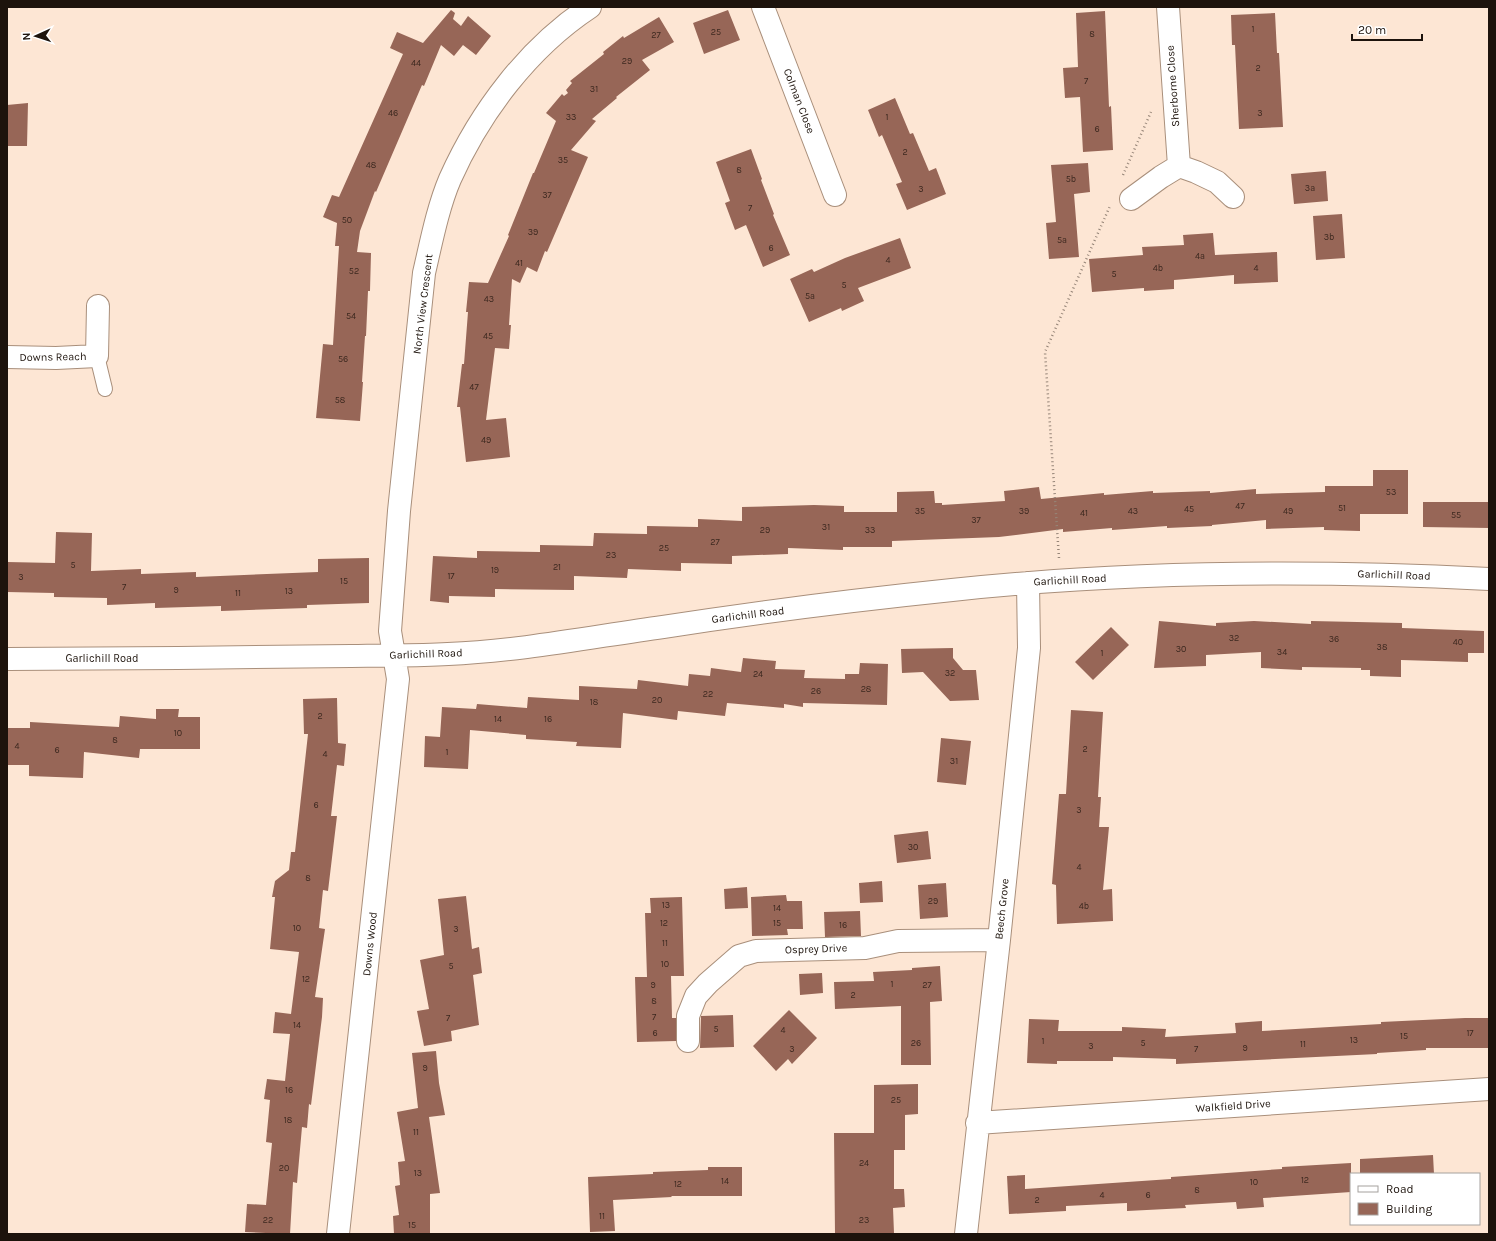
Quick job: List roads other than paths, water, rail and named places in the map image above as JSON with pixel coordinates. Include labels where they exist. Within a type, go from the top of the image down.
[{"type":"street","name":"Colman Close","points":[[763,7],[835,195]]},
{"type":"street","name":"Sherborne Close","points":[[1168,7],[1179,166]]},
{"type":"street","name":"North View Crescent","points":[[393,655],[390,631],[399,519],[424,273],[432,235],[450,180],[479,124],[514,76],[548,39],[584,9]]},
{"type":"street","points":[[1122,200],[1179,166],[1217,182],[1233,197]]},
{"type":"street","name":"Downs Reach","points":[[7,357],[56,358],[97,356],[98,306]]},
{"type":"street","name":"Garlichill Road","points":[[7,659],[448,654],[510,649],[734,616],[950,590],[1028,583],[1156,575],[1284,573],[1489,579]]},
{"type":"street","name":"Beech Grove","points":[[966,1234],[977,1123],[999,940],[1029,648],[1028,583]]},
{"type":"street","name":"Downs Wood","points":[[338,1234],[398,679],[393,655]]},
{"type":"street","name":"Osprey Drive","points":[[688,1041],[688,1016],[696,996],[708,983],[740,956],[756,951],[864,948],[898,941],[999,940]]},
{"type":"street","name":"Walkfield Drive","points":[[977,1123],[1489,1089]]},
{"type":"lane","points":[[97,356],[105,389]]}]
